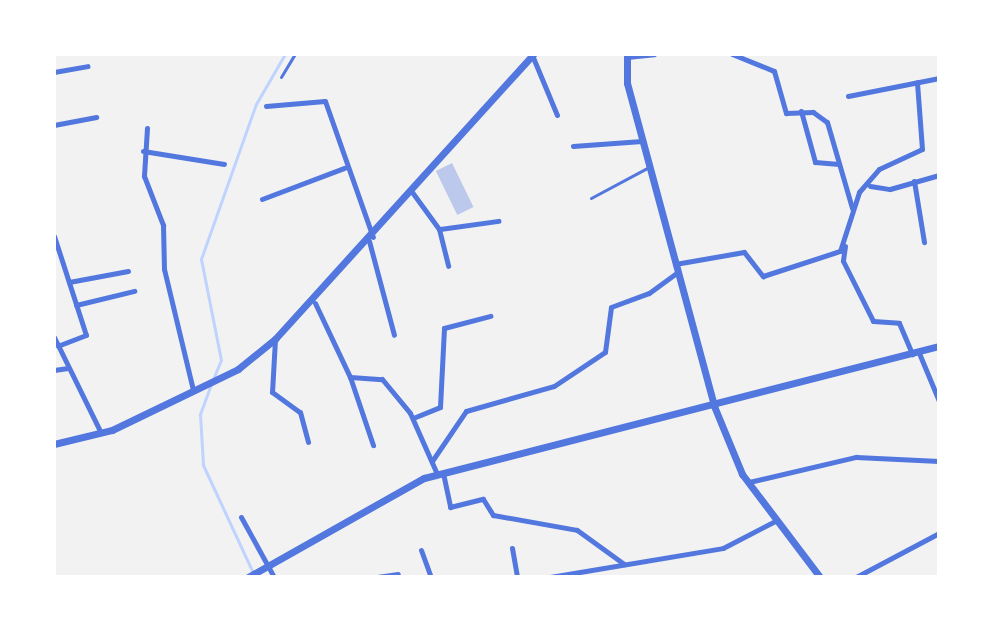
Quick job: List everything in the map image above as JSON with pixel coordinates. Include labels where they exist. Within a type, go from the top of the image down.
[{"type":"street","points":[[54,444],[101,433],[197,389],[232,372],[275,339],[315,303],[532,54],[557,115]]},
{"type":"street","points":[[654,54],[627,55],[642,141],[714,406],[749,482],[820,577]]},
{"type":"street","points":[[732,54],[774,71],[786,113],[801,111],[827,122],[852,209]]},
{"type":"street","points":[[54,72],[87,66]]},
{"type":"street","points":[[848,96],[939,78]]},
{"type":"street","points":[[917,82],[922,149],[879,169],[852,209],[843,261],[873,321],[899,323],[939,401]]},
{"type":"street","points":[[266,106],[291,110],[325,101],[344,168],[371,239],[394,335]]},
{"type":"street","points":[[801,111],[815,162],[839,164]]},
{"type":"street","points":[[54,125],[96,117]]},
{"type":"street","points":[[147,128],[143,151],[197,389]]},
{"type":"street","points":[[573,146],[642,141]]},
{"type":"street","points":[[143,151],[224,164]]},
{"type":"street","points":[[262,199],[344,168]]},
{"type":"street","points":[[870,186],[939,175]]},
{"type":"street","points":[[914,181],[924,242]]},
{"type":"street","points":[[412,192],[439,229],[448,266]]},
{"type":"street","points":[[439,229],[498,221]]},
{"type":"street","points":[[54,236],[86,335],[58,346]]},
{"type":"street","points":[[432,461],[466,411],[554,386],[605,352],[611,307],[676,268],[744,252],[763,276],[845,245]]},
{"type":"street","points":[[69,282],[128,271]]},
{"type":"street","points":[[76,305],[134,291]]},
{"type":"street","points":[[315,303],[350,377],[373,445]]},
{"type":"street","points":[[413,418],[440,407],[444,328],[490,316]]},
{"type":"street","points":[[54,337],[101,433]]},
{"type":"street","points":[[275,339],[272,392],[300,412],[308,442]]},
{"type":"street","points":[[250,576],[440,473],[714,406],[939,346]]},
{"type":"street","points":[[54,370],[68,368]]},
{"type":"street","points":[[350,377],[379,377],[413,418],[440,473],[450,507],[483,499],[496,516],[564,525],[594,538],[624,564]]},
{"type":"street","points":[[749,482],[856,457],[939,461]]},
{"type":"street","points":[[241,517],[274,577]]},
{"type":"street","points":[[550,577],[723,548],[777,520]]},
{"type":"street","points":[[856,577],[939,533]]},
{"type":"street","points":[[512,548],[517,577]]},
{"type":"street","points":[[421,550],[431,577]]},
{"type":"street","points":[[377,577],[398,574]]},
{"type":"lane","points":[[281,77],[295,54]]},
{"type":"lane","points":[[591,198],[649,167]]},
{"type":"building","points":[[452,163],[473,207],[457,215],[436,171]]},
{"type":"waterway","points":[[214,377],[221,360],[201,259],[256,104],[285,54]]},
{"type":"waterway","points":[[211,384],[200,414],[203,465],[255,577]]}]
